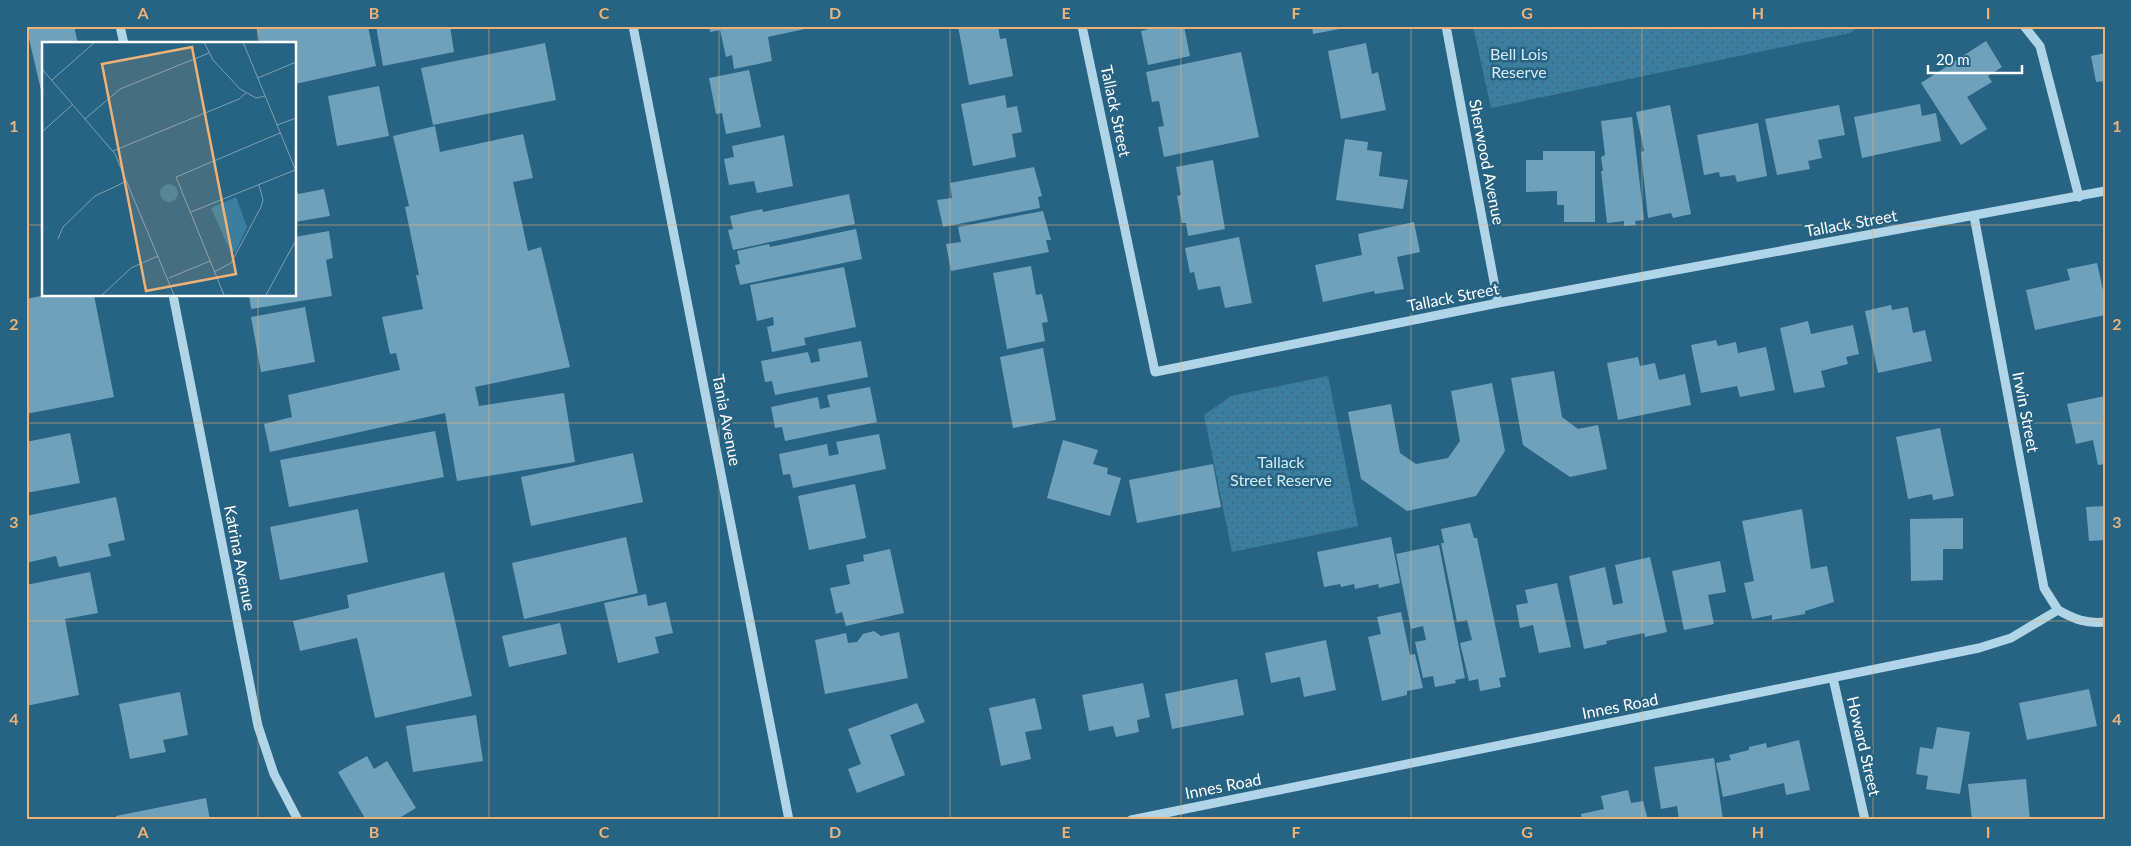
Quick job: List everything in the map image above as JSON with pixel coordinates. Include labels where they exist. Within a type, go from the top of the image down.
[{"type":"street","points":[[120,26],[124,42]]},
{"type":"street","name":"Tania Avenue","points":[[633,26],[789,820]]},
{"type":"street","name":"Tallack Street","points":[[1082,26],[1156,372],[1498,303],[2105,191]]},
{"type":"street","name":"Sherwood Avenue","points":[[1446,26],[1498,303]]},
{"type":"street","points":[[2024,26],[2040,46],[2079,197]]},
{"type":"street","name":"Irwin Street","points":[[1974,216],[2044,588],[2058,610]]},
{"type":"street","name":"Katrina Avenue","points":[[173,296],[258,726],[274,774],[298,820]]},
{"type":"street","points":[[2058,610],[2074,619],[2092,623],[2105,622]]},
{"type":"street","name":"Innes Road","points":[[1131,820],[1979,648],[2011,638],[2058,610]]},
{"type":"street","name":"Howard Street","points":[[1833,678],[1865,820]]},
{"type":"green space","name":"Bell Lois Reserve","points":[[1473,26],[1860,26],[1850,33],[1491,108]]},
{"type":"green space","name":"Tallack Street Reserve","points":[[1328,376],[1358,526],[1232,552],[1204,415],[1231,396]]},
{"type":"building","points":[[26,26],[74,26],[78,42],[42,42],[42,94]]},
{"type":"building","points":[[256,26],[368,26],[376,66],[296,84],[296,42],[260,42]]},
{"type":"building","points":[[376,26],[450,26],[454,52],[383,66]]},
{"type":"building","points":[[709,26],[814,27],[768,37],[772,61],[734,69],[732,55],[726,57],[720,30],[710,32]]},
{"type":"building","points":[[958,26],[998,26],[1000,39],[1006,38],[1013,76],[969,85]]},
{"type":"building","points":[[1149,26],[1184,26],[1190,56],[1148,65],[1141,31],[1149,29]]},
{"type":"building","points":[[1312,26],[1350,26],[1350,27],[1313,34]]},
{"type":"building","points":[[1986,41],[2002,67],[1988,76],[1992,82],[1967,97],[1987,129],[1961,145],[1921,83]]},
{"type":"building","points":[[545,43],[556,100],[433,125],[421,68]]},
{"type":"building","points":[[1366,43],[1372,74],[1378,72],[1386,110],[1341,119],[1328,51]]},
{"type":"building","points":[[1241,52],[1259,137],[1164,157],[1158,127],[1164,126],[1159,101],[1152,102],[1146,72]]},
{"type":"building","points":[[2105,53],[2105,81],[2096,82],[2091,56]]},
{"type":"building","points":[[749,70],[761,127],[726,134],[722,113],[716,114],[709,78]]},
{"type":"building","points":[[379,86],[389,136],[337,146],[328,96]]},
{"type":"building","points":[[1005,95],[1007,108],[1017,106],[1022,132],[1012,134],[1016,157],[973,166],[961,104]]},
{"type":"building","points":[[1920,104],[1922,116],[1936,113],[1941,141],[1862,158],[1854,117]]},
{"type":"building","points":[[1670,105],[1691,214],[1673,218],[1671,213],[1648,218],[1641,152],[1644,151],[1636,112]]},
{"type":"building","points":[[1839,105],[1845,135],[1818,140],[1822,158],[1808,161],[1810,169],[1777,175],[1765,119]]},
{"type":"building","points":[[1632,117],[1644,220],[1635,221],[1636,225],[1624,226],[1624,221],[1607,223],[1601,171],[1603,171],[1601,157],[1605,155],[1601,121]]},
{"type":"building","points":[[1758,123],[1767,176],[1737,182],[1735,175],[1720,177],[1719,172],[1704,175],[1697,135]]},
{"type":"building","points":[[435,126],[440,152],[523,134],[533,178],[513,182],[528,251],[541,247],[570,367],[475,387],[479,406],[564,393],[575,462],[457,481],[445,413],[270,452],[264,424],[292,417],[288,395],[400,370],[396,353],[390,354],[382,317],[423,309],[416,275],[419,275],[405,207],[409,206],[393,136]]},
{"type":"building","points":[[784,135],[793,186],[757,193],[754,181],[729,185],[724,159],[734,157],[732,146]]},
{"type":"building","points":[[1345,139],[1368,142],[1367,150],[1382,152],[1379,176],[1408,180],[1403,209],[1336,200]]},
{"type":"building","points":[[1543,151],[1595,151],[1595,222],[1564,222],[1564,205],[1557,205],[1557,191],[1526,192],[1526,160],[1543,160]]},
{"type":"building","points":[[1213,160],[1225,229],[1188,236],[1186,223],[1182,223],[1177,196],[1181,195],[1176,167]]},
{"type":"building","points":[[1034,167],[1042,196],[1038,197],[1040,208],[943,227],[937,200],[952,198],[950,183]]},
{"type":"building","points":[[296,188],[298,194],[324,189],[330,216],[296,222]]},
{"type":"building","points":[[849,194],[855,224],[733,250],[728,230],[733,229],[730,216],[762,209],[763,212]]},
{"type":"building","points":[[1043,211],[1051,240],[1046,240],[1049,252],[951,271],[946,244],[961,242],[958,227]]},
{"type":"building","points":[[1414,222],[1420,252],[1397,257],[1404,289],[1375,294],[1374,291],[1323,302],[1315,265],[1362,255],[1358,234]]},
{"type":"building","points":[[856,229],[862,259],[740,285],[735,265],[740,264],[737,251],[769,244],[770,247]]},
{"type":"building","points":[[329,231],[333,258],[326,260],[332,296],[251,309],[249,296],[296,296],[296,237]]},
{"type":"building","points":[[1239,237],[1252,303],[1225,308],[1220,286],[1198,290],[1194,272],[1190,273],[1185,248]]},
{"type":"building","points":[[2097,263],[2105,299],[2105,315],[2035,330],[2026,290],[2070,280],[2067,269]]},
{"type":"building","points":[[1031,266],[1036,295],[1042,294],[1048,322],[1042,323],[1045,341],[1007,349],[993,273]]},
{"type":"building","points":[[844,267],[856,327],[804,338],[806,345],[772,352],[767,327],[774,325],[773,317],[757,321],[750,285]]},
{"type":"building","points":[[42,296],[94,296],[114,397],[26,414],[26,299]]},
{"type":"building","points":[[1891,305],[1892,310],[1908,307],[1913,333],[1925,330],[1932,361],[1878,373],[1865,311]]},
{"type":"building","points":[[305,307],[315,362],[261,372],[251,317]]},
{"type":"building","points":[[1808,321],[1811,334],[1853,325],[1859,354],[1846,357],[1848,364],[1821,371],[1825,387],[1794,393],[1780,328]]},
{"type":"building","points":[[1716,340],[1718,346],[1736,342],[1738,353],[1766,347],[1775,390],[1740,397],[1737,386],[1701,393],[1691,345]]},
{"type":"building","points":[[861,341],[868,377],[775,395],[772,381],[765,382],[761,361],[808,352],[811,363],[820,361],[818,349]]},
{"type":"building","points":[[1043,348],[1056,420],[1013,428],[1000,357]]},
{"type":"building","points":[[1638,357],[1640,366],[1655,363],[1659,380],[1685,374],[1691,405],[1618,420],[1607,363]]},
{"type":"building","points":[[1554,371],[1562,417],[1578,429],[1598,425],[1607,469],[1570,477],[1523,445],[1511,378]]},
{"type":"building","points":[[1492,383],[1505,451],[1476,496],[1407,511],[1361,479],[1348,412],[1391,404],[1400,453],[1416,464],[1448,458],[1460,441],[1451,391]]},
{"type":"building","points":[[870,387],[877,422],[785,441],[782,427],[775,428],[771,407],[818,397],[820,409],[830,407],[827,395]]},
{"type":"building","points":[[2105,396],[2105,464],[2098,465],[2093,440],[2076,444],[2067,404]]},
{"type":"building","points":[[1940,428],[1954,496],[1933,500],[1932,494],[1908,499],[1896,437]]},
{"type":"building","points":[[435,431],[444,477],[289,507],[280,460]]},
{"type":"building","points":[[70,433],[80,483],[26,493],[26,442]]},
{"type":"building","points":[[879,434],[886,469],[793,488],[790,474],[783,475],[779,454],[827,444],[829,456],[839,454],[836,442]]},
{"type":"building","points":[[1063,440],[1098,450],[1093,464],[1108,468],[1107,474],[1121,478],[1110,516],[1047,498]]},
{"type":"building","points":[[633,453],[643,502],[531,526],[521,477]]},
{"type":"building","points":[[1213,464],[1221,507],[1137,523],[1129,480]]},
{"type":"building","points":[[855,484],[866,538],[809,550],[798,496]]},
{"type":"building","points":[[116,497],[125,540],[108,544],[111,556],[59,567],[56,556],[26,563],[26,516]]},
{"type":"building","points":[[2105,506],[2105,540],[2089,541],[2086,507]]},
{"type":"building","points":[[358,509],[368,562],[280,580],[270,527]]},
{"type":"building","points":[[1802,509],[1811,569],[1827,566],[1834,602],[1805,611],[1805,614],[1772,620],[1772,615],[1752,619],[1744,583],[1754,581],[1742,521]]},
{"type":"building","points":[[1963,518],[1963,549],[1943,549],[1943,580],[1911,581],[1910,519]]},
{"type":"building","points":[[1470,523],[1474,538],[1477,538],[1506,677],[1499,678],[1501,687],[1480,691],[1478,679],[1469,681],[1460,643],[1472,640],[1467,620],[1457,622],[1441,543],[1444,543],[1441,529]]},
{"type":"building","points":[[626,537],[638,593],[524,619],[512,563]]},
{"type":"building","points":[[1391,537],[1400,583],[1379,588],[1378,584],[1355,589],[1354,584],[1341,587],[1340,584],[1324,587],[1317,552]]},
{"type":"building","points":[[1439,545],[1465,678],[1455,680],[1456,683],[1435,687],[1433,676],[1423,678],[1415,642],[1426,640],[1423,626],[1411,629],[1396,554]]},
{"type":"building","points":[[890,549],[904,613],[846,626],[842,612],[836,614],[830,588],[850,584],[846,565],[864,561],[863,555]]},
{"type":"building","points":[[1650,557],[1667,632],[1645,637],[1644,633],[1606,641],[1607,644],[1584,649],[1569,576],[1605,567],[1613,605],[1623,603],[1615,565]]},
{"type":"building","points":[[1720,561],[1726,592],[1708,595],[1714,624],[1684,630],[1672,571]]},
{"type":"building","points":[[90,572],[98,613],[65,619],[79,695],[26,706],[26,585]]},
{"type":"building","points":[[444,572],[472,696],[375,718],[357,638],[300,651],[293,621],[349,608],[347,595]]},
{"type":"building","points":[[1557,583],[1571,647],[1539,653],[1533,625],[1520,628],[1516,605],[1528,603],[1525,590]]},
{"type":"building","points":[[646,594],[648,606],[666,602],[673,633],[655,637],[659,653],[618,663],[604,603]]},
{"type":"building","points":[[1401,612],[1410,655],[1415,654],[1423,688],[1407,691],[1407,695],[1382,701],[1368,637],[1381,634],[1377,617]]},
{"type":"building","points":[[560,623],[567,654],[509,667],[502,636]]},
{"type":"building","points":[[874,631],[881,636],[899,632],[908,678],[825,694],[815,640],[846,633],[848,643],[857,642],[863,634]]},
{"type":"building","points":[[1326,640],[1336,690],[1304,697],[1300,677],[1271,683],[1265,653]]},
{"type":"building","points":[[1237,679],[1244,715],[1172,729],[1165,694]]},
{"type":"building","points":[[1143,683],[1150,717],[1137,720],[1139,732],[1116,737],[1113,726],[1089,731],[1082,695]]},
{"type":"building","points":[[2089,689],[2097,726],[2027,740],[2019,703]]},
{"type":"building","points":[[180,692],[188,735],[163,740],[166,752],[130,759],[119,704]]},
{"type":"building","points":[[1035,698],[1042,729],[1025,732],[1031,759],[1001,766],[989,708]]},
{"type":"building","points":[[917,703],[925,722],[890,735],[905,775],[857,793],[848,769],[861,764],[848,729]]},
{"type":"building","points":[[476,715],[483,761],[413,772],[406,726]]},
{"type":"building","points":[[1937,727],[1970,732],[1960,794],[1926,789],[1928,776],[1916,774],[1920,747],[1933,749]]},
{"type":"building","points":[[1799,740],[1810,790],[1786,795],[1784,783],[1723,797],[1716,763],[1731,760],[1729,755],[1749,750],[1749,747],[1766,743],[1767,748]]},
{"type":"building","points":[[367,756],[374,769],[387,761],[416,808],[396,820],[366,820],[338,772]]},
{"type":"building","points":[[1714,758],[1723,820],[1679,820],[1677,806],[1661,809],[1654,767]]},
{"type":"building","points":[[2026,779],[2030,820],[1972,820],[1968,784]]},
{"type":"building","points":[[1628,790],[1631,803],[1643,801],[1648,820],[1582,820],[1581,814],[1604,809],[1601,796]]},
{"type":"building","points":[[206,798],[210,820],[117,820],[116,816]]}]
